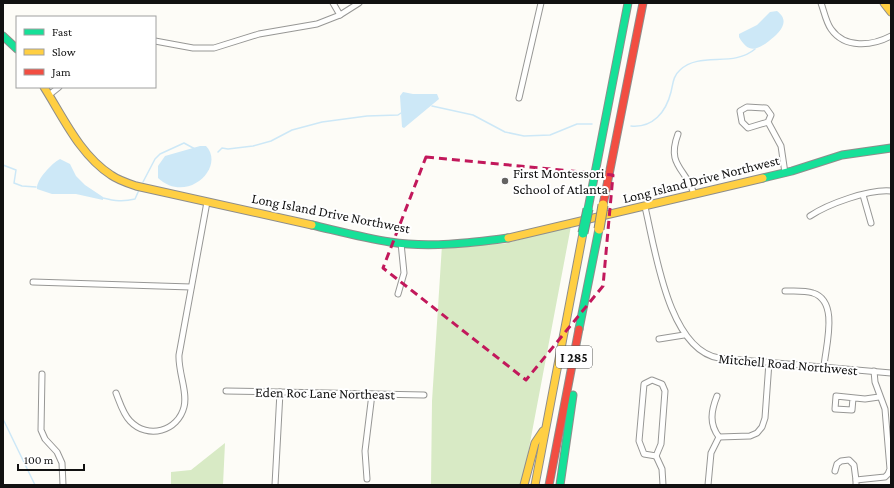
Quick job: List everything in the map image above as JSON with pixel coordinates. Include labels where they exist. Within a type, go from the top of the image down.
[{"type":"main road","name":"I 285","points":[[535,485],[628,3]]},
{"type":"main road","name":"I 285","points":[[549,485],[642,3]]},
{"type":"main road","points":[[884,3],[891,12]]},
{"type":"main road","points":[[3,36],[16,48]]},
{"type":"main road","name":"Long Island Drive Northwest","points":[[46,91],[82,144],[98,164],[109,174],[136,186],[401,243],[472,244],[498,241],[786,173],[842,155],[891,148]]},
{"type":"main road","points":[[560,485],[566,433],[585,328],[588,284]]},
{"type":"main road","points":[[524,485],[535,443],[546,426]]},
{"type":"street","points":[[333,3],[340,15]]},
{"type":"street","points":[[156,41],[193,48],[214,48],[259,34],[316,24],[340,15],[359,3]]},
{"type":"street","points":[[519,98],[541,3]]},
{"type":"street","points":[[821,3],[832,30],[847,42],[864,44],[884,40],[891,36]]},
{"type":"street","points":[[46,91],[56,88]]},
{"type":"street","points":[[747,107],[766,108],[771,115],[768,122],[748,128],[742,122],[740,111],[747,107]]},
{"type":"street","points":[[768,122],[781,146],[786,173]]},
{"type":"street","points":[[678,134],[674,144],[674,156],[677,166],[691,185],[694,194]]},
{"type":"street","points":[[810,216],[833,203],[876,191],[891,191]]},
{"type":"street","points":[[863,195],[871,223]]},
{"type":"street","points":[[116,394],[127,418],[142,429],[153,431],[162,430],[172,426],[179,418],[183,409],[185,398],[179,371],[179,355],[207,202]]},
{"type":"street","name":"Mitchell Road Northwest","points":[[645,207],[669,303],[684,335],[703,353],[713,358],[824,366],[891,373]]},
{"type":"street","points":[[398,294],[404,274],[401,243]]},
{"type":"street","points":[[33,282],[191,287]]},
{"type":"street","points":[[785,291],[813,293],[821,297],[826,304],[829,315],[824,366]]},
{"type":"street","points":[[659,339],[684,335]]},
{"type":"street","points":[[719,437],[750,436],[757,433],[762,427],[765,418],[769,362]]},
{"type":"street","points":[[835,471],[837,464],[841,461],[849,460],[854,465],[856,482],[881,478],[888,474],[890,462],[885,409],[875,382],[874,371]]},
{"type":"street","points":[[42,374],[41,430],[45,439],[57,452],[62,462],[63,485]]},
{"type":"street","points":[[657,458],[644,454],[639,441],[644,384],[652,380],[659,381],[665,391],[661,444],[657,458],[663,477],[663,485]]},
{"type":"street","name":"Eden Roc Lane Northeast","points":[[226,391],[424,395]]},
{"type":"street","points":[[275,485],[280,392]]},
{"type":"street","points":[[367,479],[365,451],[372,394]]},
{"type":"street","points":[[717,396],[712,419],[714,429],[719,437]]},
{"type":"street","points":[[853,398],[880,397]]},
{"type":"street","points":[[708,485],[711,453],[719,437]]},
{"type":"highlighted area","points":[[426,157],[613,175],[603,286],[526,380],[383,268]]},
{"type":"green space","points":[[571,226],[522,485],[431,485],[432,401],[442,245],[503,244]]},
{"type":"green space","points":[[225,443],[223,485],[171,485],[171,472],[191,470]]},
{"type":"water","points":[[777,11],[783,19],[783,23],[782,28],[776,35],[760,47],[752,49],[742,42],[739,34],[757,25],[770,12]]},
{"type":"water","points":[[403,92],[413,94],[437,94],[439,99],[404,128],[402,127],[400,96]]},
{"type":"water","points":[[200,146],[206,146],[211,155],[211,164],[207,172],[200,180],[191,185],[181,187],[169,185],[158,178],[158,166],[165,156]]},
{"type":"water","points":[[60,159],[70,164],[76,176],[85,185],[103,197],[103,200],[76,194],[52,194],[37,189],[37,185],[45,172]]},
{"type":"waterway","points":[[631,126],[646,124],[662,112],[669,99],[676,75],[688,64],[697,61],[737,58],[746,55],[755,49]]},
{"type":"waterway","points":[[432,106],[473,115],[505,132],[524,136],[550,135],[577,124],[592,124]]},
{"type":"waterway","points":[[218,152],[222,148],[228,149],[253,146],[271,141],[292,130],[322,122],[367,116],[398,115],[401,113]]},
{"type":"waterway","points":[[143,182],[155,159],[160,154],[184,143],[195,149]]},
{"type":"waterway","points":[[3,165],[16,170],[14,183],[22,186],[36,187]]},
{"type":"waterway","points":[[103,198],[127,201],[135,199],[139,190]]},
{"type":"waterway","points":[[3,419],[35,485]]},
{"type":"traffic: fast","points":[[588,209],[628,3]]},
{"type":"traffic: fast","points":[[3,36],[16,48]]},
{"type":"traffic: fast","points":[[763,178],[792,171],[842,155],[891,148]]},
{"type":"traffic: fast","points":[[583,233],[588,209]]},
{"type":"traffic: fast","points":[[312,225],[390,242],[419,245],[479,242],[508,238]]},
{"type":"traffic: fast","points":[[579,329],[599,229]]},
{"type":"traffic: fast","points":[[560,485],[573,395]]},
{"type":"traffic: slow","points":[[884,3],[891,12]]},
{"type":"traffic: slow","points":[[45,88],[65,123],[90,157],[111,175],[126,183],[312,225]]},
{"type":"traffic: slow","points":[[508,238],[763,178]]},
{"type":"traffic: slow","points":[[599,229],[603,205]]},
{"type":"traffic: slow","points":[[535,485],[583,233]]},
{"type":"traffic: slow","points":[[524,485],[535,443],[543,431]]},
{"type":"traffic: jam","points":[[603,205],[643,3]]},
{"type":"traffic: jam","points":[[549,485],[579,329]]},
{"type":"place","name":"First Montessori School of Atlanta","points":[[505,181]]}]
